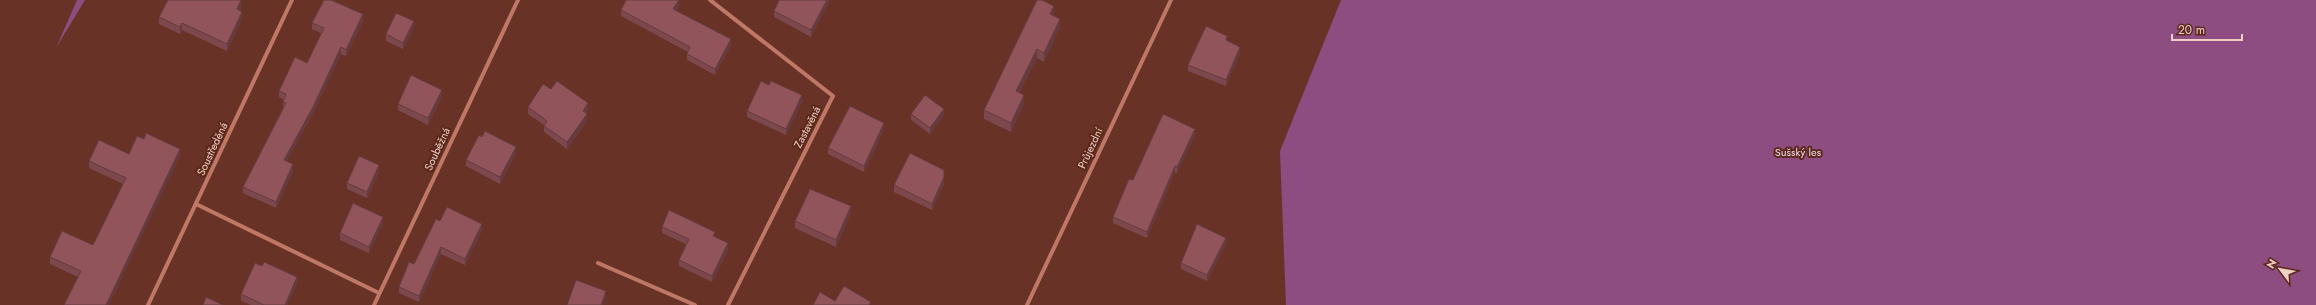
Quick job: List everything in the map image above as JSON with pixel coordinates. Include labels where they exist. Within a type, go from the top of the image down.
[{"type":"street","name":"Soustředěná","points":[[148,305],[292,0]]},
{"type":"street","name":"Souběžná","points":[[374,305],[518,0]]},
{"type":"street","name":"Zastavěná","points":[[710,0],[832,96],[728,305]]},
{"type":"street","name":"Průjezdní","points":[[1027,305],[1171,0]]},
{"type":"street","points":[[196,204],[379,292]]},
{"type":"street","points":[[598,263],[695,305]]},
{"type":"green space","points":[[77,0],[85,0],[56,48]]},
{"type":"green space","name":"Sušský les","points":[[1341,0],[2316,0],[2316,305],[1286,305],[1280,151]]},
{"type":"building","points":[[168,0],[241,0],[237,9],[242,12],[227,44],[182,23],[180,27],[159,17]]},
{"type":"building","points":[[324,0],[331,0],[363,14],[346,50],[341,47],[313,107],[284,160],[293,164],[276,202],[243,187],[286,103],[283,102],[286,94],[279,91],[295,57],[307,63],[324,28],[312,23]]},
{"type":"building","points":[[626,0],[679,0],[673,9],[731,39],[715,69],[687,54],[690,47],[621,10]]},
{"type":"building","points":[[779,0],[827,0],[811,30],[774,11]]},
{"type":"building","points":[[1037,0],[1042,0],[1054,6],[1050,14],[1060,19],[1044,53],[1037,49],[1016,91],[1024,95],[1011,123],[984,110]]},
{"type":"building","points":[[396,13],[414,21],[403,43],[386,34]]},
{"type":"building","points":[[1206,26],[1227,36],[1226,40],[1240,47],[1226,80],[1188,65]]},
{"type":"building","points":[[411,75],[442,90],[428,118],[398,104]]},
{"type":"building","points":[[557,81],[588,103],[583,111],[587,114],[567,142],[544,126],[547,121],[528,107],[543,84],[551,89]]},
{"type":"building","points":[[761,81],[769,85],[771,81],[802,95],[786,129],[747,111]]},
{"type":"building","points":[[925,95],[944,109],[930,128],[911,114]]},
{"type":"building","points":[[850,106],[884,123],[864,166],[828,148]]},
{"type":"building","points":[[1163,114],[1195,129],[1177,167],[1175,166],[1147,232],[1113,217],[1129,179],[1133,180]]},
{"type":"building","points":[[485,131],[516,147],[500,177],[466,160],[479,135],[482,137]]},
{"type":"building","points":[[146,133],[180,149],[106,305],[64,305],[81,271],[50,257],[62,231],[93,245],[126,178],[89,161],[99,140],[129,154],[137,136],[144,139]]},
{"type":"building","points":[[910,153],[944,170],[944,177],[932,204],[894,185]]},
{"type":"building","points":[[359,156],[379,165],[367,192],[347,183]]},
{"type":"building","points":[[810,189],[851,206],[836,240],[795,221]]},
{"type":"building","points":[[353,203],[383,217],[369,247],[340,233]]},
{"type":"building","points":[[447,207],[482,224],[465,259],[441,247],[419,296],[399,287],[409,262],[414,264],[436,219],[440,221]]},
{"type":"building","points":[[669,210],[715,232],[713,236],[728,243],[712,276],[679,260],[689,239],[662,227]]},
{"type":"building","points":[[1197,224],[1226,238],[1207,275],[1181,263]]},
{"type":"building","points":[[264,262],[297,277],[285,305],[264,305],[241,294],[255,263],[262,266]]},
{"type":"building","points":[[576,280],[606,291],[601,305],[567,305]]},
{"type":"building","points":[[844,286],[871,302],[869,305],[813,305],[820,292],[835,301]]},
{"type":"building","points":[[206,297],[223,305],[203,305]]}]
